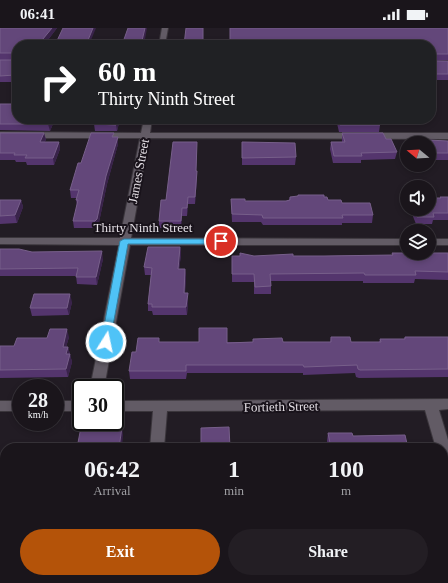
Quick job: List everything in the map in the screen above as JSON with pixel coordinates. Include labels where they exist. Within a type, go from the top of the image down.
[{"type":"street","points":[[163,40],[165,28]]},
{"type":"street","name":"James Street","points":[[99,379],[147,124]]},
{"type":"street","points":[[0,135],[448,136]]},
{"type":"street","name":"Thirty Ninth Street","points":[[0,242],[400,242]]},
{"type":"street","points":[[436,242],[448,242]]},
{"type":"street","points":[[430,404],[442,443]]},
{"type":"street","name":"Fortieth Street","points":[[124,406],[448,404]]},
{"type":"street","points":[[0,406],[12,406]]},
{"type":"street","points":[[157,443],[160,407]]},
{"type":"building","points":[[0,28],[52,28],[42,40],[12,40],[12,53],[0,53]]},
{"type":"building","points":[[63,28],[93,28],[88,40],[57,40]]},
{"type":"building","points":[[128,28],[145,28],[142,40],[124,40]]},
{"type":"building","points":[[186,28],[203,28],[203,40],[185,40]]},
{"type":"building","points":[[230,28],[448,28],[448,54],[436,54],[436,40],[230,40]]},
{"type":"building","points":[[0,60],[12,60],[12,75],[0,76]]},
{"type":"building","points":[[436,61],[448,61],[448,74],[436,74]]},
{"type":"building","points":[[0,104],[12,104],[12,124],[0,124]]},
{"type":"building","points":[[94,124],[116,124],[116,125]]},
{"type":"building","points":[[340,124],[380,125],[340,125]]},
{"type":"building","points":[[0,133],[44,133],[40,142],[59,142],[53,158],[25,158],[27,155],[0,153]]},
{"type":"building","points":[[91,133],[114,133],[112,137],[118,137],[106,176],[97,219],[95,221],[73,221],[79,190],[70,190],[78,163],[81,163]]},
{"type":"building","points":[[342,133],[383,133],[386,139],[391,139],[397,152],[361,153],[362,156],[334,156],[331,142],[345,142]]},
{"type":"building","points":[[436,140],[448,141],[448,153],[436,153]]},
{"type":"building","points":[[173,142],[197,142],[195,197],[188,197],[187,208],[182,208],[181,221],[159,221],[161,200],[166,200]]},
{"type":"building","points":[[242,142],[295,143],[296,157],[242,158]]},
{"type":"building","points":[[298,195],[324,195],[324,197],[327,197],[328,200],[341,200],[342,203],[370,203],[373,215],[342,215],[343,218],[263,218],[262,215],[232,214],[231,199],[245,199],[245,201],[286,201],[290,200],[290,197]]},
{"type":"building","points":[[440,197],[448,197],[448,213],[436,213],[436,198],[441,198]]},
{"type":"building","points":[[0,200],[21,200],[15,215],[0,216]]},
{"type":"building","points":[[417,216],[434,217],[417,217]]},
{"type":"building","points":[[148,247],[180,247],[178,269],[185,269],[184,293],[188,293],[186,307],[152,307],[152,304],[148,304],[152,268],[144,267]]},
{"type":"building","points":[[0,249],[19,249],[32,252],[102,251],[96,277],[76,277],[78,268],[0,269]]},
{"type":"building","points":[[240,253],[254,256],[293,254],[293,256],[324,256],[393,255],[392,253],[400,253],[400,260],[436,260],[436,253],[448,253],[448,272],[415,271],[416,275],[365,275],[364,273],[270,274],[271,286],[255,287],[254,274],[232,274],[232,256],[240,256]]},
{"type":"building","points":[[34,294],[70,294],[67,308],[30,308]]},
{"type":"building","points":[[199,328],[227,328],[227,343],[253,342],[253,339],[282,338],[283,342],[331,342],[331,337],[350,337],[351,342],[381,342],[380,339],[405,339],[405,337],[448,337],[448,369],[360,370],[358,369],[357,365],[304,367],[303,365],[186,365],[186,371],[129,371],[132,352],[136,352],[138,338],[159,338],[159,342],[199,342]]},
{"type":"building","points":[[50,329],[67,329],[63,347],[68,347],[66,354],[70,354],[66,369],[0,370],[0,346],[14,346],[17,338],[47,338]]},
{"type":"building","points":[[229,427],[230,443],[201,443],[201,428]]},
{"type":"building","points":[[80,431],[121,431],[120,443],[78,443]]},
{"type":"building","points":[[328,433],[352,433],[353,436],[405,435],[407,443],[330,443]]},
{"type":"route","points":[[106,342],[124,241],[221,241]]}]
